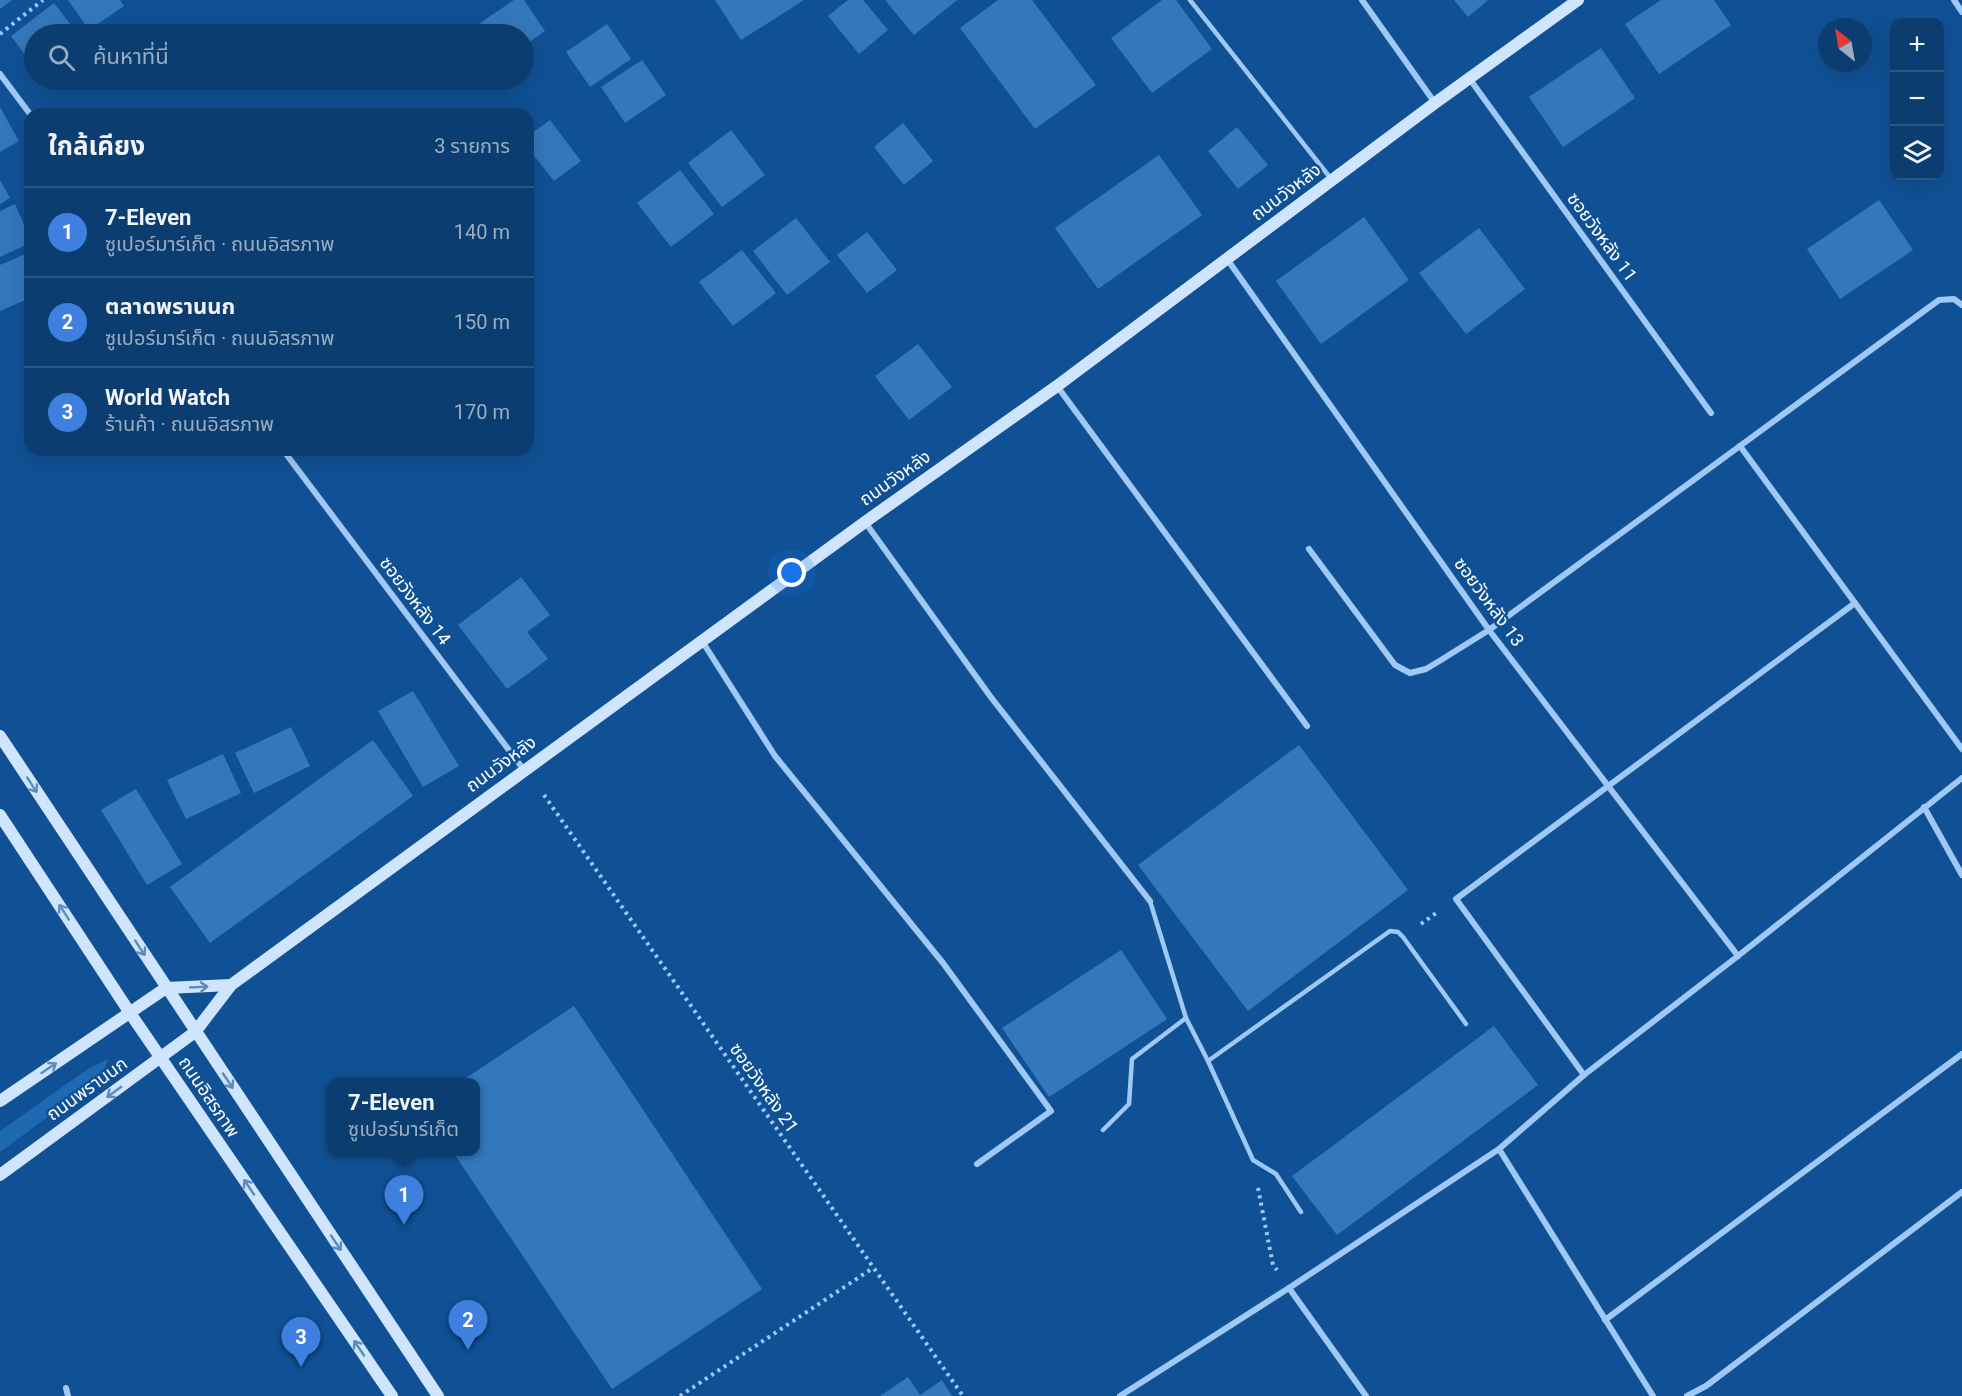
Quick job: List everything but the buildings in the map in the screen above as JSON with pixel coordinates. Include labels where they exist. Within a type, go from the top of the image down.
[{"type":"main road","name":"ถนนวังหลัง","points":[[195,1032],[231,985],[701,640],[1057,386],[1435,103],[1578,0]]},
{"type":"main road","points":[[0,736],[438,1396]]},
{"type":"main road","name":"ถนนอิสรภาพ","points":[[0,815],[130,1013],[392,1396]]},
{"type":"main road","points":[[166,988],[231,985]]},
{"type":"main road","name":"ถนนพรานนก","points":[[0,1101],[166,988]]},
{"type":"main road","name":"ถนนพรานนก","points":[[0,1175],[195,1032]]},
{"type":"street","points":[[1362,0],[1435,103]]},
{"type":"street","points":[[1954,0],[1962,12]]},
{"type":"street","points":[[0,74],[26,108]]},
{"type":"street","name":"ซอยวังหลัง 11","points":[[1469,78],[1711,413]]},
{"type":"street","name":"ซอยวังหลัง 13","points":[[1227,259],[1489,630],[1738,956]]},
{"type":"street","points":[[1309,549],[1395,665],[1410,673],[1426,669],[1489,630],[1939,300],[1954,298],[1962,305]]},
{"type":"street","points":[[1057,386],[1307,726]]},
{"type":"street","points":[[1740,446],[1962,749]]},
{"type":"street","name":"ซอยวังหลัง 14","points":[[288,456],[524,770]]},
{"type":"street","points":[[865,522],[990,696],[1150,902]]},
{"type":"street","points":[[1584,1075],[1456,899],[1855,603]]},
{"type":"street","points":[[701,640],[775,756],[943,963],[1052,1111],[977,1164]]},
{"type":"street","points":[[1120,1396],[1499,1149],[1584,1075],[1962,778]]},
{"type":"street","points":[[1924,807],[1962,875]]},
{"type":"street","points":[[1605,1320],[1962,1054]]},
{"type":"street","points":[[1499,1149],[1653,1396]]},
{"type":"street","points":[[1687,1396],[1706,1386],[1962,1192]]},
{"type":"street","points":[[1289,1288],[1366,1396]]},
{"type":"street","points":[[66,1388],[68,1396]]},
{"type":"lane","points":[[1190,0],[1332,180]]},
{"type":"lane","points":[[1150,902],[1186,1018],[1253,1160],[1276,1174],[1301,1212]]},
{"type":"lane","points":[[1208,1061],[1390,931],[1398,932],[1403,937],[1466,1024]]},
{"type":"lane","points":[[1103,1130],[1129,1104],[1132,1059],[1186,1018]]},
{"type":"path","points":[[0,34],[43,0]]},
{"type":"path","name":"ซอยวังหลัง 21","points":[[544,795],[963,1396]]},
{"type":"path","points":[[1403,937],[1456,899]]},
{"type":"path","points":[[1253,1160],[1273,1265],[1289,1288]]},
{"type":"path","points":[[680,1396],[873,1268]]},
{"type":"shaded area","points":[[108,1059],[102,1077],[0,1152],[0,1131],[88,1069]]},
{"type":"place","name":"7-Eleven","points":[[404,1225]]},
{"type":"place","name":"ตลาดพรานนก","points":[[468,1350]]},
{"type":"place","name":"World Watch","points":[[301,1367]]}]
